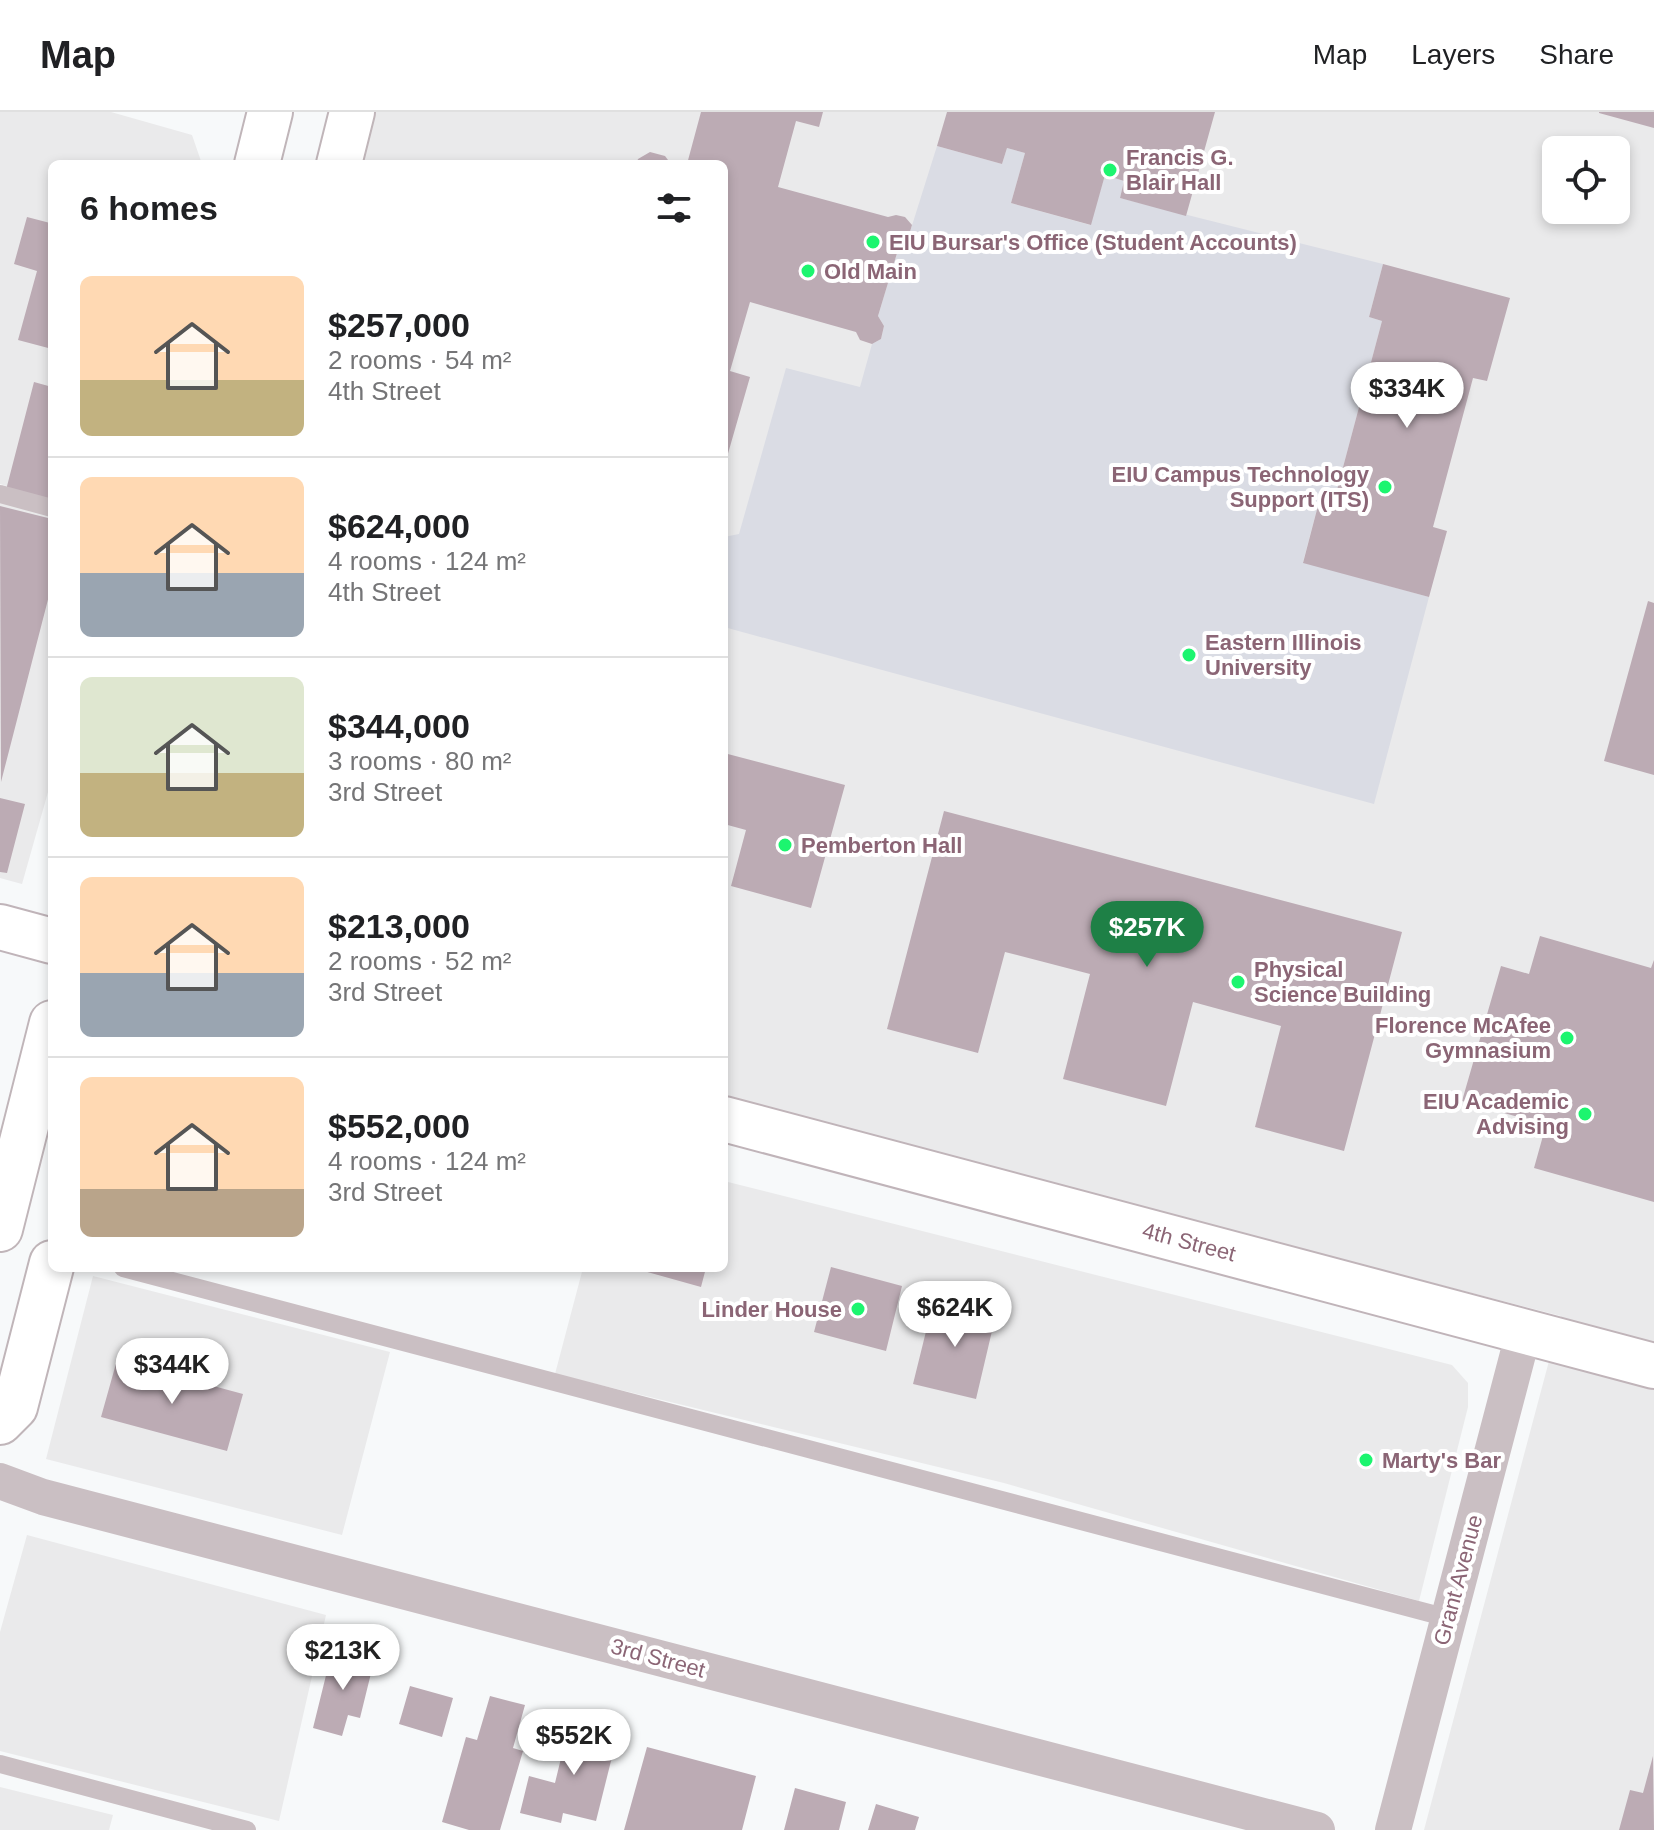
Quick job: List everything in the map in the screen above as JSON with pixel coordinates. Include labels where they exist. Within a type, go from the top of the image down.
[{"type":"street","points":[[258,160],[270,112]]},
{"type":"street","points":[[340,160],[347,113]]},
{"type":"street","points":[[0,927],[48,940]]},
{"type":"street","points":[[0,1229],[48,1039]]},
{"type":"street","name":"4th Street","points":[[728,1120],[1654,1366]]},
{"type":"street","points":[[0,1422],[15,1407],[50,1272]]},
{"type":"street","name":"Grant Avenue","points":[[1393,1830],[1524,1331]]},
{"type":"street","name":"3rd Street","points":[[0,1481],[43,1497],[1317,1830]]},
{"type":"lane","points":[[0,494],[48,507]]},
{"type":"lane","points":[[138,1272],[1448,1618]]},
{"type":"lane","points":[[0,1764],[247,1830]]},
{"type":"shaded area","points":[[0,112],[111,112],[192,135],[201,160],[48,160],[48,499],[0,484]]},
{"type":"shaded area","name":"Eastern Illinois University","points":[[372,112],[1654,112],[1654,1830],[1424,1830],[1561,1316],[728,1101],[728,160],[359,160]]},
{"type":"shaded area","points":[[937,146],[1002,164],[1007,148],[1025,153],[1011,203],[1090,225],[1105,175],[1124,181],[1120,198],[1383,264],[1369,317],[1382,321],[1334,501],[1320,498],[1303,562],[1429,597],[1374,804],[728,628],[728,536],[739,534],[786,368],[860,387],[872,344],[881,339],[884,326],[878,316],[901,240],[909,235]]},
{"type":"shaded area","points":[[0,489],[48,502],[48,792],[22,884],[0,878]]},
{"type":"shaded area","points":[[728,1182],[1452,1365],[1468,1383],[1468,1407],[1419,1601],[1004,1483],[555,1374],[582,1272],[728,1272]]},
{"type":"shaded area","points":[[93,1276],[390,1352],[342,1535],[46,1459]]},
{"type":"shaded area","points":[[27,1535],[326,1615],[279,1821],[0,1751],[0,1632]]},
{"type":"shaded area","points":[[0,1787],[113,1815],[109,1830],[0,1830]]},
{"type":"building","name":"Old Main","points":[[701,112],[823,112],[819,127],[796,121],[778,187],[888,217],[905,217],[912,225],[909,235],[901,240],[878,316],[884,326],[881,339],[872,344],[860,340],[856,332],[750,302],[730,371],[750,377],[728,454],[728,160],[688,160]]},
{"type":"building","name":"Francis G. Blair Hall","points":[[947,112],[1215,112],[1186,216],[1120,198],[1124,181],[1105,175],[1091,225],[1011,203],[1025,153],[1007,148],[1002,164],[937,146]]},
{"type":"building","points":[[1654,112],[1654,128],[1599,113]]},
{"type":"building","points":[[650,152],[665,156],[668,160],[638,160]]},
{"type":"building","points":[[27,217],[48,222],[48,348],[18,340],[37,271],[14,264]]},
{"type":"building","points":[[1383,264],[1510,298],[1487,381],[1473,378],[1433,527],[1447,531],[1429,597],[1303,563],[1320,498],[1334,501],[1382,321],[1369,317]]},
{"type":"building","points":[[34,382],[48,386],[48,502],[6,490]]},
{"type":"building","points":[[0,506],[48,518],[48,600],[1,782]]},
{"type":"building","points":[[1648,601],[1654,603],[1654,775],[1604,761]]},
{"type":"building","name":"Pemberton Hall","points":[[728,754],[845,785],[811,908],[731,886],[746,830],[728,825]]},
{"type":"building","points":[[0,798],[25,804],[7,873],[0,872]]},
{"type":"building","name":"Physical Science Building","points":[[944,811],[1402,932],[1344,1151],[1255,1127],[1281,1026],[1193,1002],[1166,1106],[1063,1079],[1090,974],[1005,952],[978,1053],[887,1029]]},
{"type":"building","name":"Florence McAfee Gymnasium","points":[[1540,936],[1651,968],[1654,960],[1654,1202],[1534,1168],[1546,1125],[1462,1101],[1501,966],[1529,974]]},
{"type":"building","name":"Linder House","points":[[831,1267],[902,1286],[886,1351],[814,1332]]},
{"type":"building","points":[[647,1272],[705,1272],[701,1287]]},
{"type":"building","points":[[934,1299],[996,1314],[976,1399],[913,1384]]},
{"type":"building","points":[[117,1360],[243,1394],[227,1451],[101,1417]]},
{"type":"building","points":[[332,1651],[374,1661],[360,1718],[348,1715],[342,1736],[313,1728]]},
{"type":"building","points":[[410,1686],[453,1698],[442,1737],[399,1724]]},
{"type":"building","points":[[490,1696],[525,1705],[513,1748],[523,1751],[500,1830],[469,1830],[442,1822],[466,1737],[477,1740]]},
{"type":"building","points":[[570,1721],[618,1733],[596,1821],[563,1813],[561,1823],[520,1813],[529,1776],[555,1783]]},
{"type":"building","points":[[647,1747],[756,1776],[742,1830],[624,1830]]},
{"type":"building","points":[[1653,1756],[1654,1830],[1619,1830],[1630,1790],[1643,1793]]},
{"type":"building","points":[[795,1788],[846,1802],[839,1830],[784,1830]]},
{"type":"building","points":[[876,1804],[919,1817],[915,1830],[868,1830]]},
{"type":"place","name":"Francis G. Blair Hall","points":[[1110,170]]},
{"type":"place","name":"EIU Bursar's Office (Student Accounts)","points":[[873,242]]},
{"type":"place","name":"Old Main","points":[[808,271]]},
{"type":"place","name":"EIU Campus Technology Support (ITS)","points":[[1385,487]]},
{"type":"place","name":"Eastern Illinois University","points":[[1189,655]]},
{"type":"place","name":"Pemberton Hall","points":[[785,845]]},
{"type":"place","name":"Physical Science Building","points":[[1238,982]]},
{"type":"place","name":"Florence McAfee Gymnasium","points":[[1567,1038]]},
{"type":"place","name":"EIU Academic Advising","points":[[1585,1114]]},
{"type":"place","name":"Linder House","points":[[858,1309]]},
{"type":"place","name":"Marty's Bar","points":[[1366,1460]]}]
